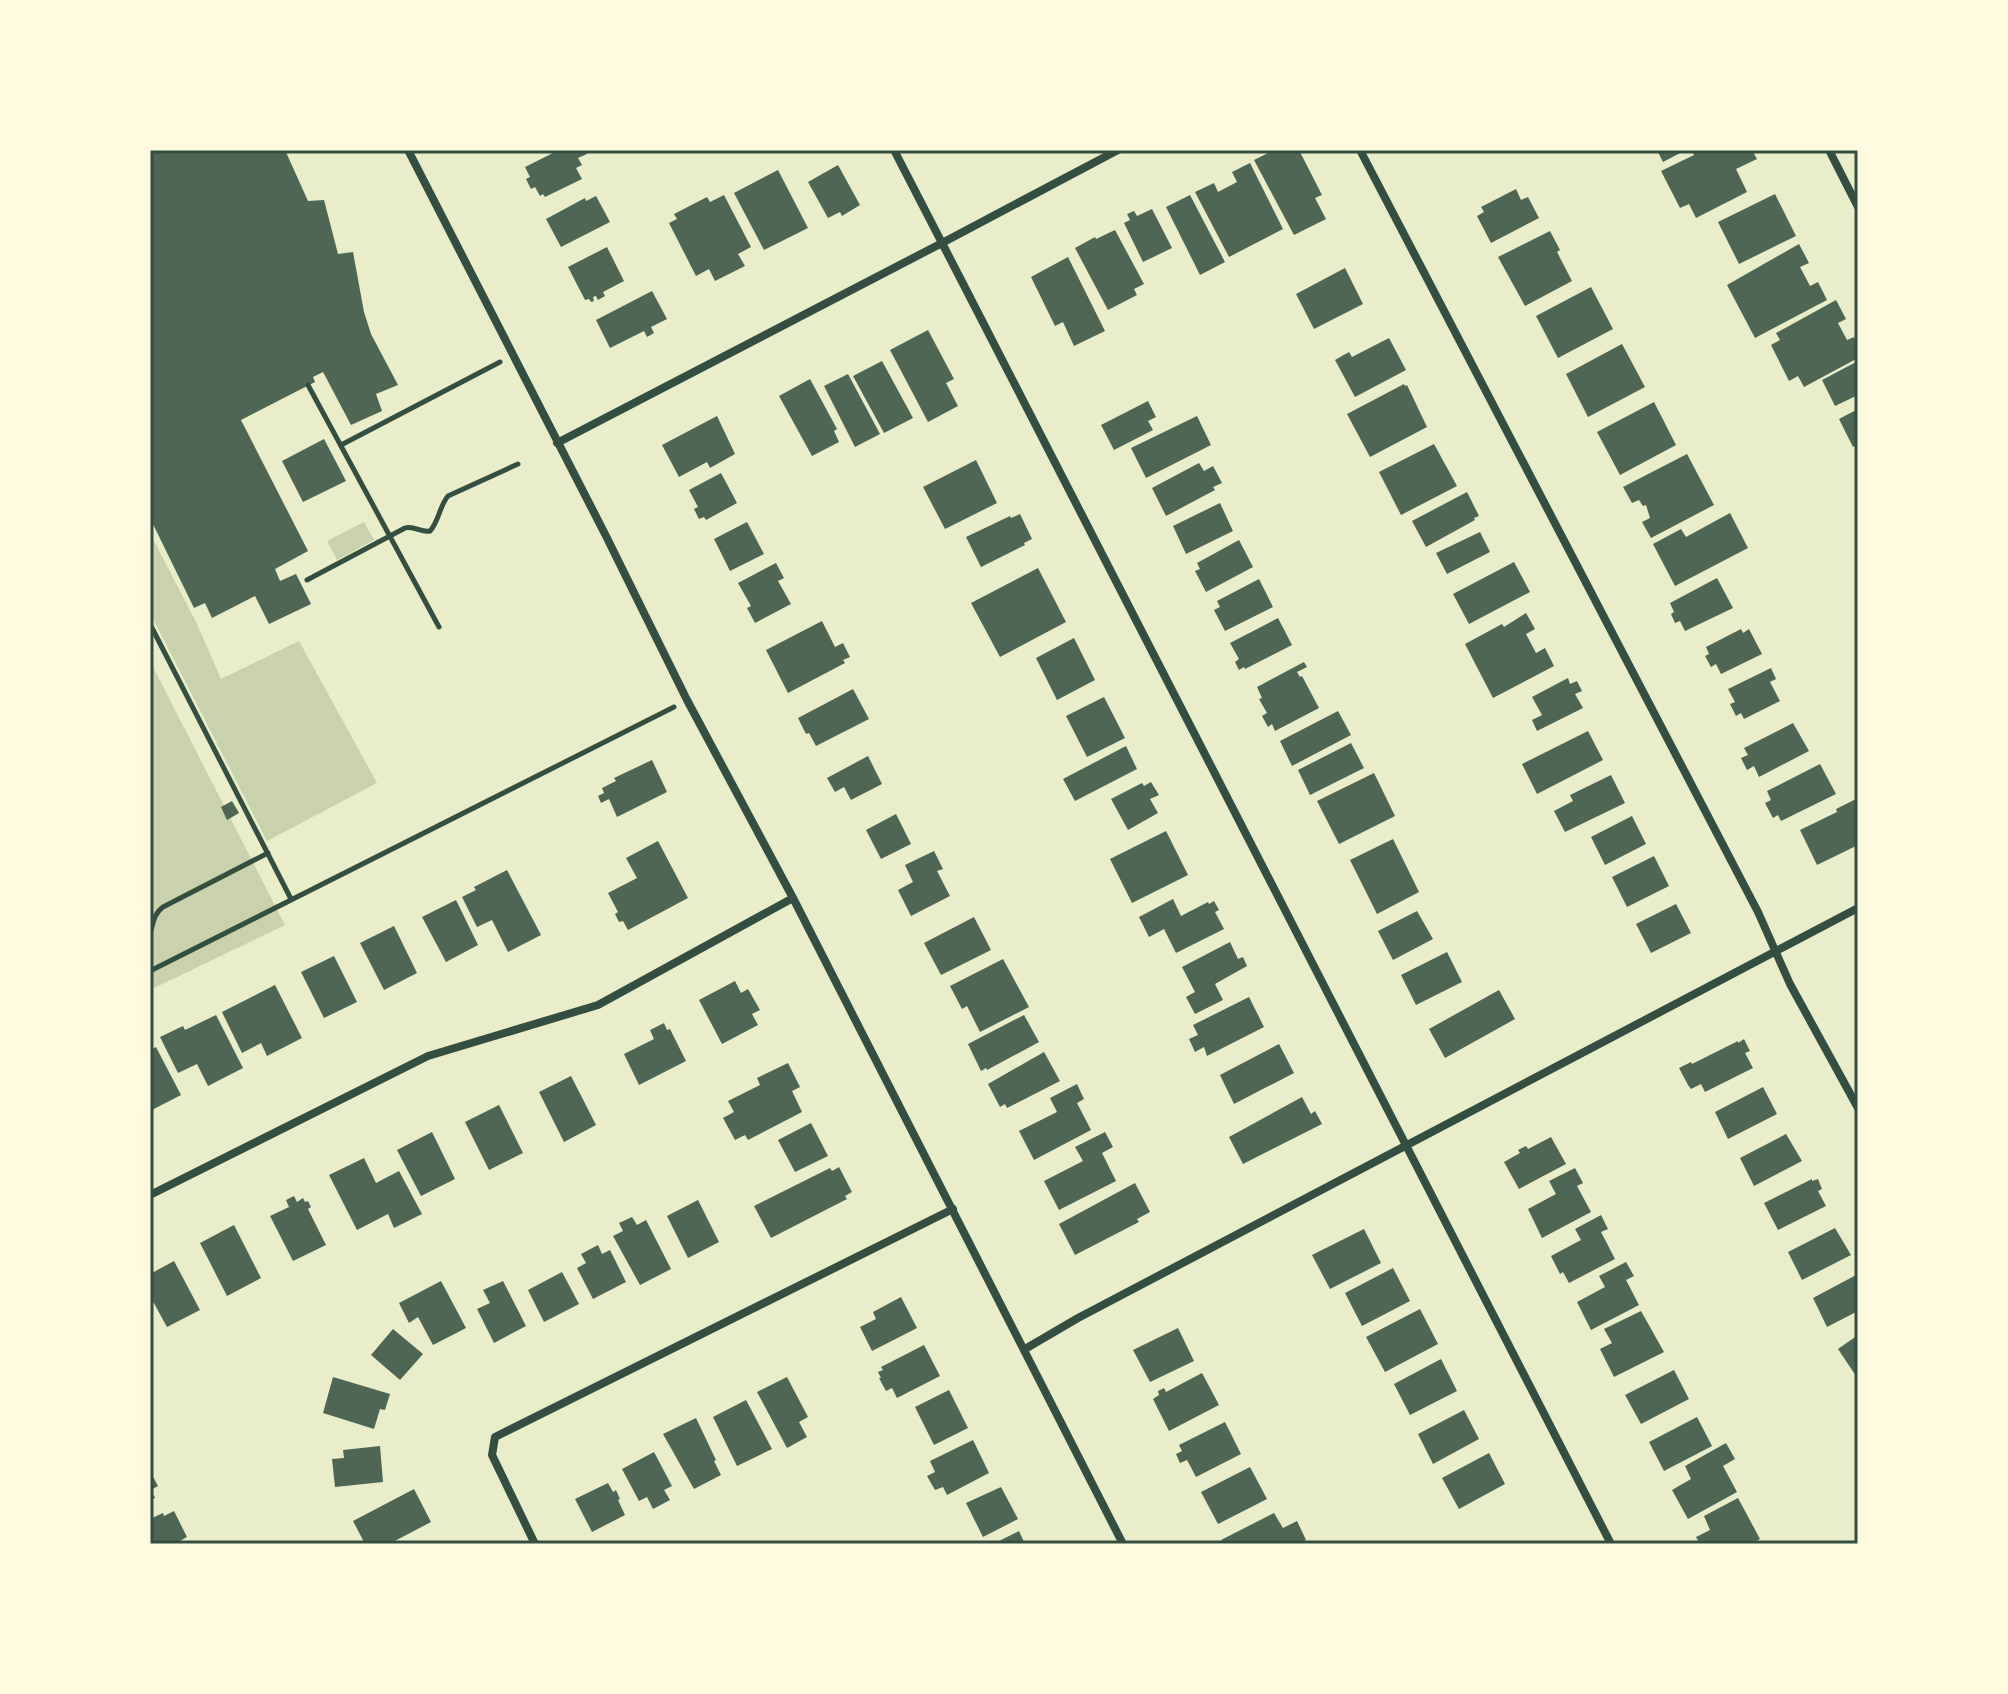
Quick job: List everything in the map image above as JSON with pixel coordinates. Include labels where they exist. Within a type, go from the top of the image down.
[{"type":"street","points":[[408,150],[687,700],[793,898],[1123,1544]]},
{"type":"street","points":[[894,150],[1611,1544]]},
{"type":"street","points":[[557,443],[1118,150]]},
{"type":"street","points":[[1360,150],[1758,912],[1790,984],[1858,1108]]},
{"type":"street","points":[[1829,150],[1858,207]]},
{"type":"street","points":[[150,1195],[428,1056],[598,1005],[793,898]]},
{"type":"street","points":[[1025,1349],[1078,1318],[1858,908]]},
{"type":"street","points":[[535,1544],[492,1455],[495,1437],[953,1209]]},
{"type":"path","points":[[341,445],[512,355]]},
{"type":"path","points":[[308,385],[439,627]]},
{"type":"path","points":[[307,580],[409,527],[430,531],[448,496],[518,464]]},
{"type":"path","points":[[150,624],[291,899]]},
{"type":"path","points":[[150,971],[687,700]]},
{"type":"path","points":[[150,934],[155,917],[163,907],[268,853]]},
{"type":"green space","points":[[364,522],[374,540],[337,560],[327,541]]},
{"type":"green space","points":[[150,533],[197,624],[221,679],[299,641],[377,783],[267,841],[150,613]]},
{"type":"green space","points":[[150,661],[285,925],[150,990]]},
{"type":"building","points":[[150,150],[285,150],[308,201],[324,200],[338,254],[353,252],[371,334],[398,385],[376,394],[382,411],[351,425],[323,372],[313,377],[315,382],[241,420],[308,551],[275,569],[280,581],[296,574],[311,604],[269,624],[255,596],[212,618],[205,603],[194,608],[150,518]]},
{"type":"building","points":[[559,150],[585,150],[587,154],[578,158],[582,165],[576,168],[582,179],[545,197],[543,194],[540,196],[535,187],[531,189],[525,167]]},
{"type":"building","points":[[1274,150],[1299,150],[1322,195],[1315,198],[1326,219],[1294,235],[1254,160]]},
{"type":"building","points":[[1657,150],[1686,150],[1663,162]]},
{"type":"building","points":[[1699,150],[1752,150],[1757,159],[1736,169],[1747,192],[1696,218],[1689,204],[1680,208],[1661,171]]},
{"type":"building","points":[[1250,163],[1283,229],[1229,257],[1195,192],[1214,183],[1218,192],[1237,182],[1232,172]]},
{"type":"building","points":[[838,165],[860,205],[842,216],[840,212],[828,218],[808,182]]},
{"type":"building","points":[[778,170],[808,228],[764,250],[734,193]]},
{"type":"building","points":[[1516,189],[1521,200],[1528,197],[1539,218],[1491,243],[1477,216],[1484,212],[1481,207]]},
{"type":"building","points":[[1775,194],[1796,236],[1739,264],[1718,222]]},
{"type":"building","points":[[724,195],[751,247],[738,254],[745,266],[715,281],[709,269],[696,276],[669,223],[677,219],[674,214],[707,197],[710,202]]},
{"type":"building","points":[[1190,195],[1225,262],[1200,275],[1166,207]]},
{"type":"building","points":[[596,196],[610,222],[561,247],[546,219],[585,198],[586,201]]},
{"type":"building","points":[[1152,209],[1172,248],[1143,262],[1124,223],[1130,220],[1127,214],[1134,211],[1137,216]]},
{"type":"building","points":[[1115,230],[1144,284],[1134,289],[1137,295],[1108,310],[1075,248]]},
{"type":"building","points":[[1550,231],[1572,281],[1525,306],[1498,257]]},
{"type":"building","points":[[1799,244],[1809,263],[1800,267],[1810,286],[1818,282],[1827,300],[1755,338],[1727,285]]},
{"type":"building","points":[[607,247],[624,281],[603,292],[605,296],[598,300],[596,296],[593,297],[594,301],[585,300],[568,267]]},
{"type":"building","points":[[1068,257],[1105,331],[1074,346],[1063,322],[1055,326],[1031,277]]},
{"type":"building","points":[[1345,268],[1363,304],[1314,329],[1296,294]]},
{"type":"building","points":[[1591,287],[1613,329],[1558,358],[1536,316]]},
{"type":"building","points":[[652,291],[667,319],[651,327],[654,333],[647,337],[644,331],[610,348],[596,320]]},
{"type":"building","points":[[1836,300],[1846,319],[1838,323],[1847,340],[1854,337],[1858,345],[1858,358],[1804,387],[1798,376],[1789,381],[1771,345],[1780,340],[1776,333]]},
{"type":"building","points":[[928,330],[954,379],[946,383],[958,406],[928,422],[890,350]]},
{"type":"building","points":[[1389,338],[1406,370],[1355,397],[1335,360],[1349,352],[1352,357]]},
{"type":"building","points":[[1622,344],[1645,387],[1588,417],[1566,374]]},
{"type":"building","points":[[882,361],[913,418],[884,433],[853,376]]},
{"type":"building","points":[[1858,361],[1858,395],[1835,406],[1822,380]]},
{"type":"building","points":[[848,374],[880,434],[855,447],[824,386]]},
{"type":"building","points":[[810,379],[837,429],[834,431],[839,442],[812,456],[779,396]]},
{"type":"building","points":[[1404,384],[1427,427],[1370,457],[1347,414]]},
{"type":"building","points":[[1148,401],[1156,417],[1148,421],[1153,430],[1114,450],[1101,425]]},
{"type":"building","points":[[1654,402],[1676,445],[1620,475],[1597,432]]},
{"type":"building","points":[[1858,409],[1858,445],[1853,447],[1839,419]]},
{"type":"building","points":[[717,416],[735,454],[710,468],[707,462],[679,477],[662,445]]},
{"type":"building","points":[[1197,416],[1211,445],[1146,478],[1131,448]]},
{"type":"building","points":[[324,439],[346,481],[303,502],[282,461]]},
{"type":"building","points":[[1434,444],[1457,486],[1401,515],[1379,472]]},
{"type":"building","points":[[1687,454],[1714,505],[1651,538],[1642,522],[1650,518],[1646,505],[1643,506],[1639,500],[1632,503],[1623,487]]},
{"type":"building","points":[[976,460],[997,503],[945,529],[923,487]]},
{"type":"building","points":[[1199,463],[1204,471],[1213,466],[1222,483],[1213,487],[1215,490],[1166,516],[1152,488]]},
{"type":"building","points":[[721,473],[737,503],[706,520],[704,517],[699,519],[694,509],[698,507],[689,490]]},
{"type":"building","points":[[1467,492],[1479,516],[1426,547],[1412,521]]},
{"type":"building","points":[[1220,503],[1233,531],[1186,554],[1173,526]]},
{"type":"building","points":[[1730,513],[1748,548],[1675,586],[1653,544],[1681,529],[1686,537]]},
{"type":"building","points":[[1020,514],[1032,539],[981,567],[966,537]]},
{"type":"building","points":[[747,522],[764,554],[730,571],[714,539]]},
{"type":"building","points":[[1480,532],[1490,552],[1447,574],[1436,553]]},
{"type":"building","points":[[1239,540],[1253,567],[1206,592],[1195,571],[1200,569],[1197,563]]},
{"type":"building","points":[[1514,562],[1530,592],[1469,624],[1453,594]]},
{"type":"building","points":[[776,563],[784,578],[778,581],[791,604],[755,623],[747,608],[751,606],[738,583]]},
{"type":"building","points":[[1038,568],[1066,622],[1000,657],[971,603]]},
{"type":"building","points":[[1717,578],[1733,608],[1685,631],[1680,621],[1675,623],[1670,603]]},
{"type":"building","points":[[1259,579],[1273,607],[1225,631],[1214,610],[1220,607],[1217,601]]},
{"type":"building","points":[[1526,613],[1535,629],[1526,634],[1536,653],[1545,648],[1554,666],[1493,698],[1465,644],[1502,624],[1504,627]]},
{"type":"building","points":[[1278,618],[1292,645],[1239,670],[1235,662],[1239,659],[1230,643]]},
{"type":"building","points":[[822,621],[835,647],[843,643],[850,657],[843,660],[845,663],[788,693],[766,650]]},
{"type":"building","points":[[1741,629],[1743,633],[1749,629],[1762,654],[1721,674],[1716,664],[1711,667],[1705,656],[1709,654],[1706,647]]},
{"type":"building","points":[[1074,638],[1095,680],[1057,700],[1036,658]]},
{"type":"building","points":[[1304,662],[1307,667],[1297,672],[1319,708],[1275,731],[1272,724],[1268,727],[1262,716],[1267,713],[1259,699],[1262,698],[1257,687]]},
{"type":"building","points":[[1771,668],[1776,679],[1770,682],[1780,701],[1744,719],[1741,713],[1736,716],[1730,704],[1735,702],[1728,689]]},
{"type":"building","points":[[1568,678],[1570,684],[1577,681],[1582,691],[1575,694],[1583,708],[1537,731],[1532,720],[1542,715],[1532,697]]},
{"type":"building","points":[[853,689],[869,719],[816,746],[798,718]]},
{"type":"building","points":[[1104,697],[1125,738],[1087,757],[1066,716]]},
{"type":"building","points":[[1338,711],[1351,735],[1292,766],[1280,741]]},
{"type":"building","points":[[1793,723],[1809,751],[1759,777],[1754,766],[1747,770],[1741,758],[1748,755],[1744,748]]},
{"type":"building","points":[[1588,731],[1603,760],[1537,794],[1522,764]]},
{"type":"building","points":[[1351,743],[1364,768],[1310,795],[1298,770]]},
{"type":"building","points":[[1126,746],[1137,769],[1075,801],[1063,779]]},
{"type":"building","points":[[868,756],[882,784],[851,800],[844,787],[835,792],[827,778]]},
{"type":"building","points":[[652,760],[667,792],[617,817],[609,799],[601,803],[598,796],[604,793],[602,788],[616,781],[614,778]]},
{"type":"building","points":[[1820,764],[1836,794],[1781,821],[1778,815],[1773,818],[1765,803],[1771,800],[1767,791]]},
{"type":"building","points":[[1374,773],[1395,816],[1339,844],[1317,801]]},
{"type":"building","points":[[1611,775],[1625,803],[1565,832],[1554,811],[1573,801],[1570,795]]},
{"type":"building","points":[[1151,782],[1159,795],[1150,799],[1158,813],[1128,830],[1111,799],[1142,783],[1144,786]]},
{"type":"building","points":[[1856,799],[1858,845],[1817,865],[1800,830]]},
{"type":"building","points":[[232,801],[239,813],[227,820],[221,807]]},
{"type":"building","points":[[896,814],[911,844],[881,859],[866,830]]},
{"type":"building","points":[[1632,816],[1646,844],[1605,865],[1591,837]]},
{"type":"building","points":[[1166,831],[1188,875],[1132,903],[1110,859]]},
{"type":"building","points":[[1393,839],[1419,892],[1377,914],[1350,860]]},
{"type":"building","points":[[658,841],[688,898],[628,930],[623,921],[619,922],[615,914],[618,912],[608,893],[637,878],[626,858]]},
{"type":"building","points":[[934,851],[943,869],[937,871],[950,896],[911,916],[898,890],[913,882],[905,865]]},
{"type":"building","points":[[1654,856],[1669,886],[1627,907],[1612,877]]},
{"type":"building","points":[[507,870],[541,935],[508,952],[492,920],[477,927],[462,897],[476,890],[474,887]]},
{"type":"building","points":[[1173,899],[1181,916],[1214,901],[1219,910],[1215,912],[1224,929],[1176,953],[1164,929],[1149,937],[1139,917]]},
{"type":"building","points":[[456,900],[478,945],[446,962],[422,917]]},
{"type":"building","points":[[1676,904],[1691,933],[1651,953],[1636,924]]},
{"type":"building","points":[[1417,911],[1433,939],[1393,960],[1378,931]]},
{"type":"building","points":[[974,917],[991,950],[941,975],[924,943]]},
{"type":"building","points":[[394,926],[417,973],[384,990],[360,943]]},
{"type":"building","points":[[1230,942],[1238,959],[1243,957],[1247,966],[1215,984],[1223,1000],[1195,1014],[1186,997],[1195,992],[1182,967]]},
{"type":"building","points":[[1447,952],[1462,982],[1416,1005],[1401,975]]},
{"type":"building","points":[[334,956],[357,1002],[324,1018],[301,972]]},
{"type":"building","points":[[1003,959],[1029,1007],[980,1032],[967,1006],[962,1009],[950,986]]},
{"type":"building","points":[[735,981],[741,993],[748,989],[760,1010],[752,1014],[758,1025],[722,1044],[699,1000]]},
{"type":"building","points":[[275,985],[302,1038],[267,1056],[261,1043],[242,1053],[222,1012]]},
{"type":"building","points":[[1499,990],[1515,1019],[1445,1058],[1429,1029]]},
{"type":"building","points":[[1249,997],[1264,1027],[1207,1056],[1204,1047],[1195,1052],[1189,1039],[1198,1035],[1193,1025]]},
{"type":"building","points":[[216,1015],[243,1068],[208,1086],[197,1064],[178,1073],[160,1037],[183,1026],[185,1030]]},
{"type":"building","points":[[1024,1015],[1039,1042],[981,1071],[968,1044]]},
{"type":"building","points":[[664,1023],[686,1061],[639,1085],[624,1054],[654,1039],[650,1030]]},
{"type":"building","points":[[1744,1039],[1750,1051],[1745,1053],[1753,1068],[1705,1092],[1701,1084],[1691,1089],[1679,1068]]},
{"type":"building","points":[[1279,1044],[1294,1073],[1234,1104],[1220,1075]]},
{"type":"building","points":[[156,1047],[181,1095],[150,1111],[150,1050]]},
{"type":"building","points":[[1044,1052],[1060,1081],[1007,1108],[1005,1104],[1000,1107],[988,1084]]},
{"type":"building","points":[[788,1063],[800,1087],[792,1091],[802,1112],[748,1140],[745,1135],[735,1140],[723,1118],[734,1112],[728,1101],[760,1085],[757,1078]]},
{"type":"building","points":[[571,1076],[596,1125],[564,1142],[539,1092]]},
{"type":"building","points":[[1077,1084],[1084,1099],[1077,1103],[1091,1130],[1034,1160],[1019,1131],[1057,1112],[1050,1098]]},
{"type":"building","points":[[1763,1087],[1777,1114],[1728,1139],[1715,1112]]},
{"type":"building","points":[[1302,1097],[1311,1114],[1315,1111],[1322,1124],[1243,1164],[1229,1137]]},
{"type":"building","points":[[499,1105],[523,1153],[489,1170],[465,1122]]},
{"type":"building","points":[[811,1123],[828,1156],[795,1172],[778,1140]]},
{"type":"building","points":[[432,1132],[455,1179],[421,1196],[397,1150]]},
{"type":"building","points":[[1105,1132],[1113,1147],[1102,1153],[1116,1181],[1059,1210],[1044,1181],[1083,1161],[1075,1147]]},
{"type":"building","points":[[1786,1134],[1802,1161],[1754,1186],[1740,1158]]},
{"type":"building","points":[[1551,1137],[1566,1164],[1519,1189],[1504,1162],[1520,1153],[1518,1150],[1526,1146],[1528,1149]]},
{"type":"building","points":[[364,1158],[376,1183],[399,1171],[422,1214],[394,1228],[388,1214],[357,1230],[329,1175]]},
{"type":"building","points":[[839,1167],[852,1192],[845,1196],[847,1199],[771,1238],[754,1206],[830,1168],[832,1171]]},
{"type":"building","points":[[1575,1168],[1583,1183],[1577,1186],[1591,1212],[1542,1238],[1528,1209],[1556,1194],[1549,1181]]},
{"type":"building","points":[[1812,1179],[1818,1179],[1822,1189],[1818,1191],[1826,1206],[1778,1230],[1764,1203]]},
{"type":"building","points":[[1135,1183],[1150,1212],[1137,1219],[1139,1222],[1075,1255],[1059,1224]]},
{"type":"building","points":[[294,1196],[297,1202],[303,1198],[305,1202],[308,1201],[311,1207],[308,1209],[326,1245],[293,1261],[270,1216],[289,1207],[286,1200]]},
{"type":"building","points":[[698,1200],[719,1242],[688,1258],[667,1216]]},
{"type":"building","points":[[1601,1215],[1608,1229],[1601,1232],[1615,1259],[1569,1283],[1563,1272],[1560,1274],[1551,1256],[1581,1240],[1575,1229]]},
{"type":"building","points":[[632,1217],[637,1225],[646,1220],[671,1269],[640,1285],[613,1236],[623,1231],[619,1223]]},
{"type":"building","points":[[234,1225],[261,1278],[227,1296],[200,1243]]},
{"type":"building","points":[[1835,1228],[1851,1255],[1802,1280],[1788,1252]]},
{"type":"building","points":[[1364,1229],[1381,1263],[1330,1289],[1312,1255]]},
{"type":"building","points":[[598,1245],[602,1254],[610,1250],[626,1282],[593,1299],[577,1268],[586,1263],[581,1254]]},
{"type":"building","points":[[174,1261],[200,1310],[167,1327],[150,1296],[150,1274]]},
{"type":"building","points":[[1626,1262],[1634,1276],[1626,1280],[1639,1305],[1591,1330],[1577,1302],[1605,1287],[1599,1276]]},
{"type":"building","points":[[1393,1268],[1410,1301],[1362,1326],[1345,1293]]},
{"type":"building","points":[[562,1272],[579,1304],[544,1322],[528,1290]]},
{"type":"building","points":[[1858,1274],[1858,1311],[1827,1327],[1813,1298]]},
{"type":"building","points":[[441,1281],[466,1328],[433,1345],[418,1317],[409,1323],[399,1303]]},
{"type":"building","points":[[503,1281],[526,1326],[494,1343],[477,1309],[490,1303],[483,1290]]},
{"type":"building","points":[[901,1297],[917,1328],[872,1351],[860,1327],[876,1319],[873,1312]]},
{"type":"building","points":[[1420,1309],[1438,1344],[1385,1372],[1366,1337]]},
{"type":"building","points":[[1641,1311],[1664,1352],[1614,1377],[1600,1349],[1612,1343],[1604,1329]]},
{"type":"building","points":[[1178,1328],[1194,1361],[1150,1382],[1133,1350]]},
{"type":"building","points":[[393,1329],[423,1354],[400,1380],[371,1355]]},
{"type":"building","points":[[1858,1335],[1858,1374],[1856,1376],[1838,1349]]},
{"type":"building","points":[[924,1345],[940,1376],[897,1398],[892,1388],[886,1391],[879,1378],[878,1372],[883,1370],[881,1367]]},
{"type":"building","points":[[1441,1359],[1457,1391],[1410,1415],[1394,1384]]},
{"type":"building","points":[[1674,1370],[1689,1399],[1641,1424],[1625,1395]]},
{"type":"building","points":[[1202,1373],[1219,1405],[1169,1431],[1153,1399],[1159,1395],[1158,1391],[1164,1388],[1166,1392]]},
{"type":"building","points":[[333,1377],[390,1394],[385,1410],[380,1409],[374,1429],[323,1413]]},
{"type":"building","points":[[787,1377],[808,1417],[799,1422],[807,1437],[787,1448],[757,1392]]},
{"type":"building","points":[[949,1390],[968,1428],[934,1445],[915,1407]]},
{"type":"building","points":[[746,1400],[772,1449],[737,1466],[713,1417]]},
{"type":"building","points":[[1464,1410],[1479,1439],[1433,1464],[1418,1434]]},
{"type":"building","points":[[1697,1417],[1712,1446],[1664,1471],[1649,1442]]},
{"type":"building","points":[[696,1418],[721,1475],[694,1489],[663,1434]]},
{"type":"building","points":[[1225,1422],[1241,1454],[1196,1477],[1187,1460],[1180,1463],[1176,1454],[1182,1451],[1179,1445]]},
{"type":"building","points":[[973,1440],[989,1473],[947,1495],[943,1487],[935,1490],[927,1476],[935,1472],[930,1461]]},
{"type":"building","points":[[1726,1443],[1735,1459],[1723,1466],[1737,1492],[1688,1519],[1672,1490],[1691,1479],[1685,1466]]},
{"type":"building","points":[[380,1446],[383,1482],[335,1487],[332,1459],[344,1458],[343,1450]]},
{"type":"building","points":[[654,1452],[672,1486],[664,1490],[670,1500],[653,1509],[647,1497],[639,1501],[622,1469]]},
{"type":"building","points":[[1489,1453],[1505,1484],[1459,1509],[1442,1478]]},
{"type":"building","points":[[1250,1467],[1267,1499],[1218,1524],[1201,1492]]},
{"type":"building","points":[[150,1471],[158,1486],[151,1490],[155,1498],[150,1500]]},
{"type":"building","points":[[608,1483],[613,1492],[616,1490],[625,1515],[592,1532],[575,1499]]},
{"type":"building","points":[[1001,1487],[1018,1519],[983,1537],[966,1503]]},
{"type":"building","points":[[414,1489],[431,1522],[389,1544],[365,1544],[353,1521]]},
{"type":"building","points":[[1738,1498],[1760,1539],[1751,1544],[1700,1544],[1696,1537],[1710,1530],[1704,1516]]},
{"type":"building","points":[[174,1511],[187,1537],[179,1544],[150,1544],[150,1519]]},
{"type":"building","points":[[1274,1513],[1283,1528],[1297,1521],[1306,1540],[1298,1544],[1223,1544],[1221,1540]]},
{"type":"building","points":[[1019,1531],[1025,1544],[993,1544]]}]
